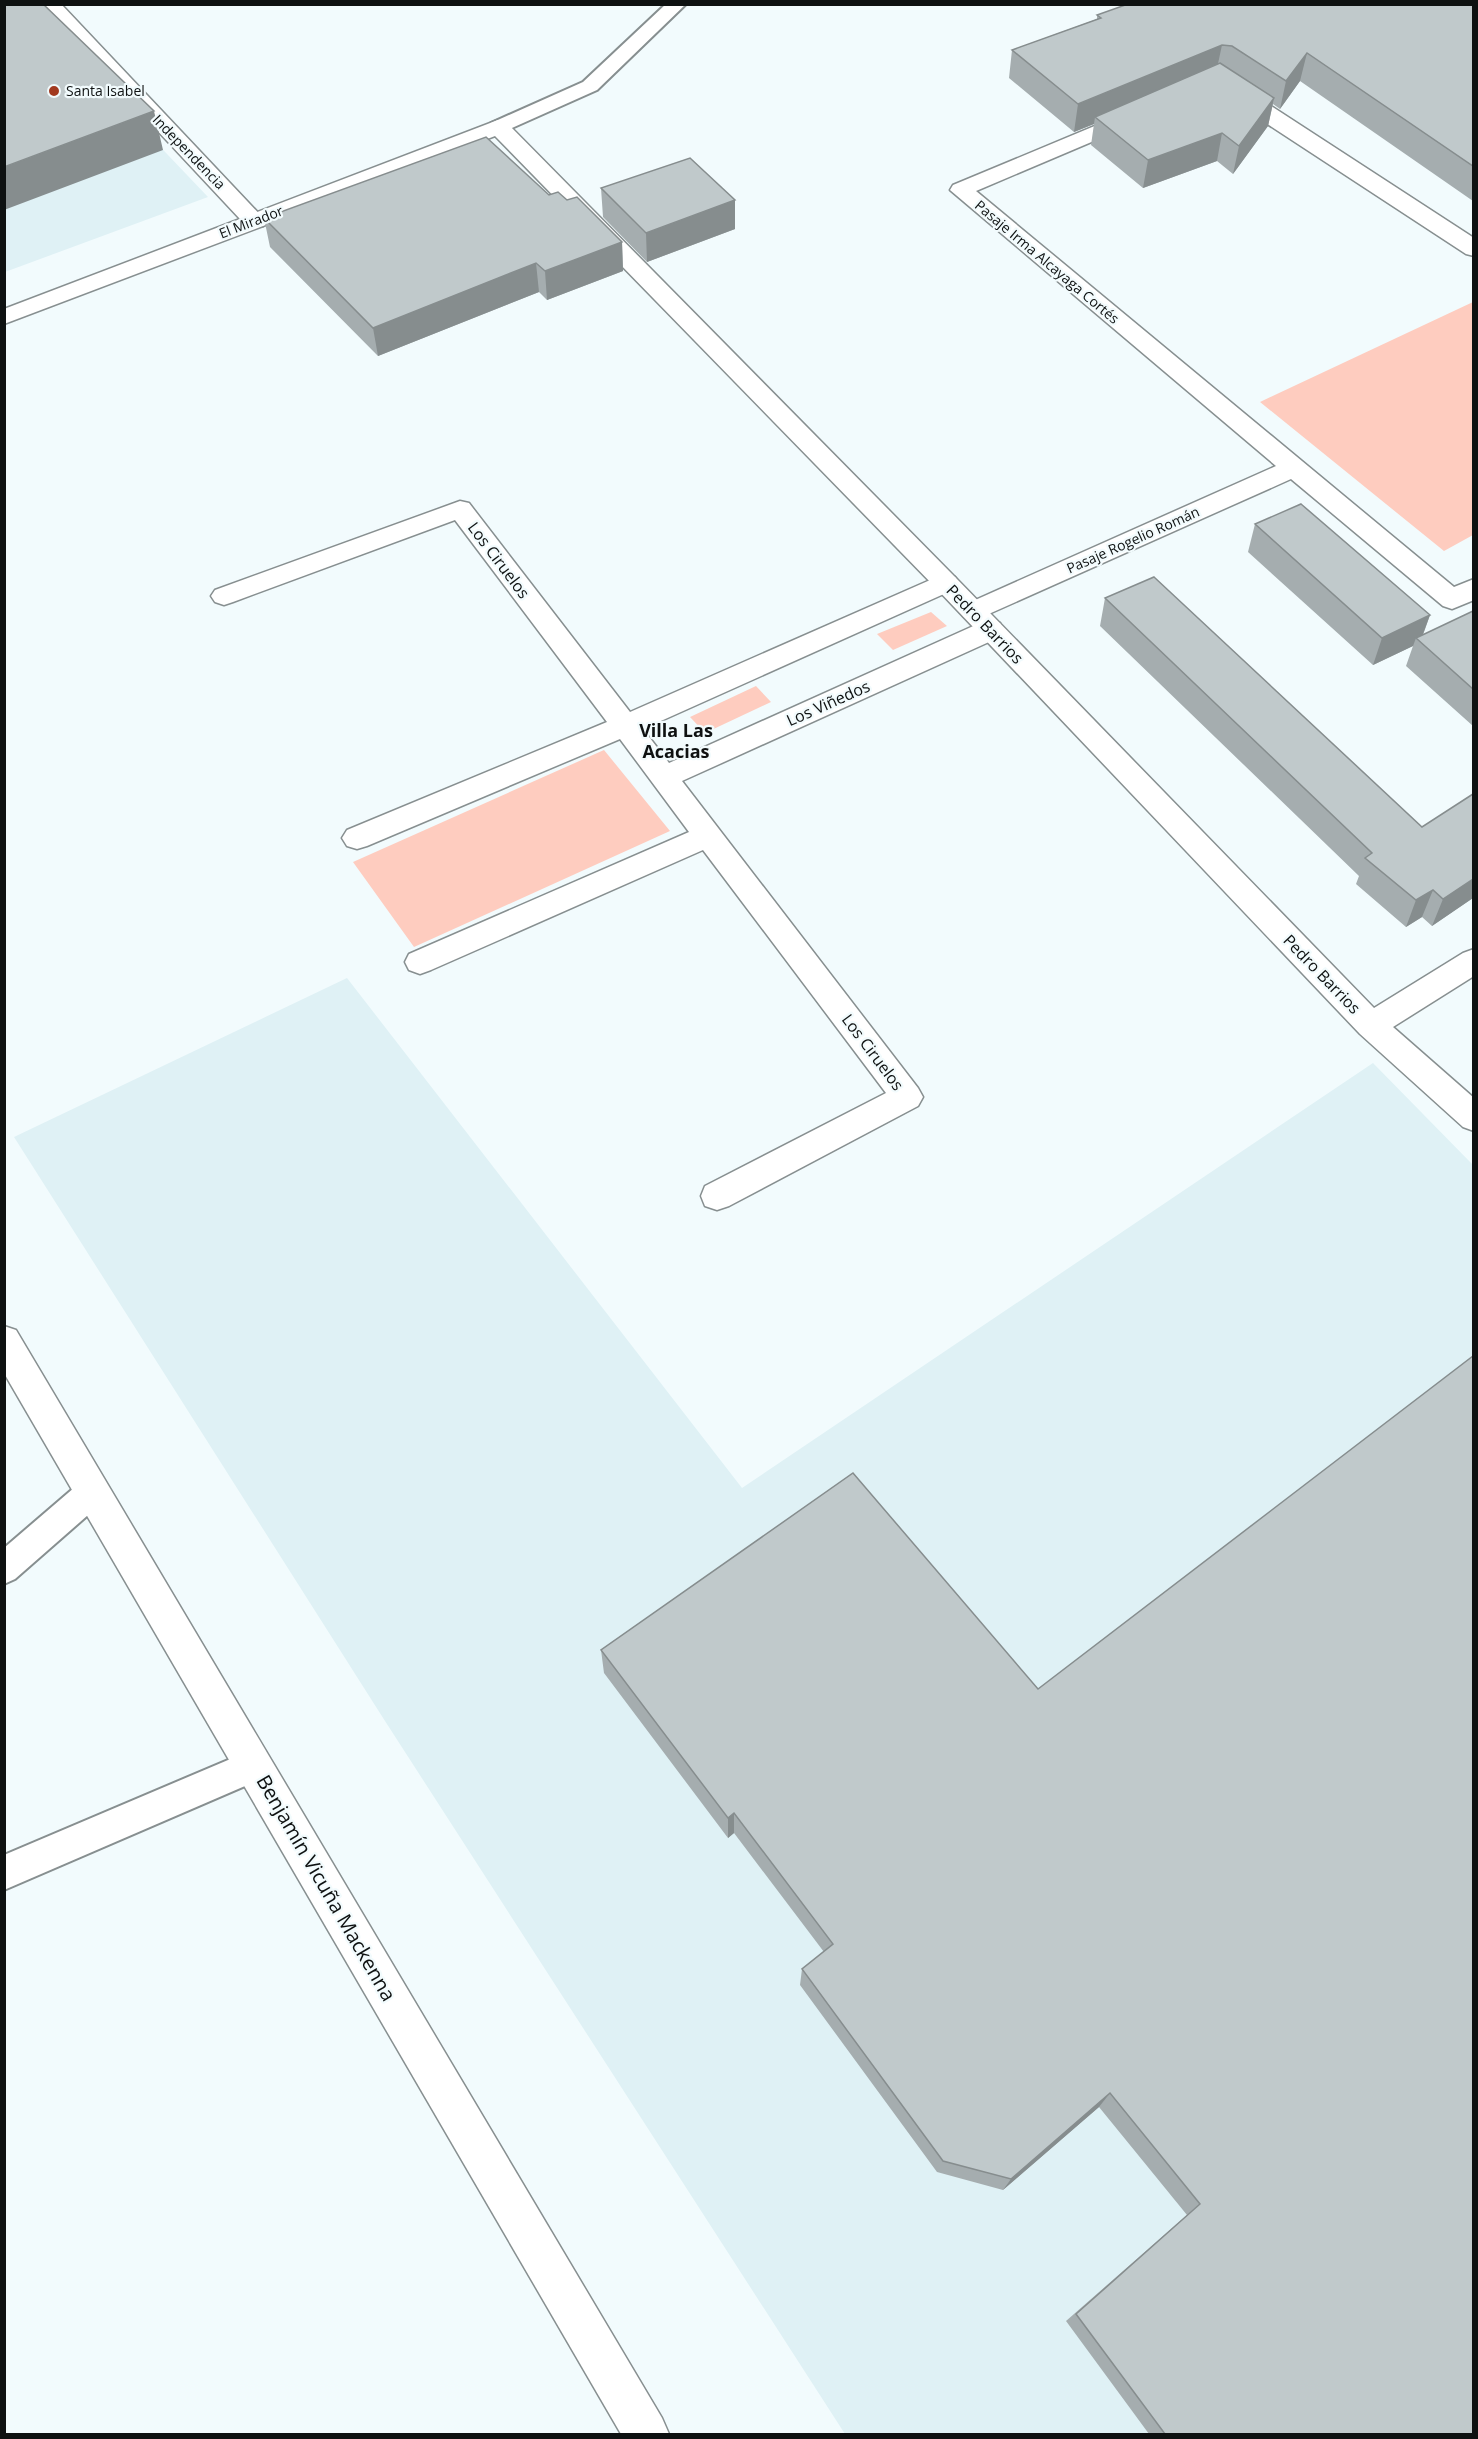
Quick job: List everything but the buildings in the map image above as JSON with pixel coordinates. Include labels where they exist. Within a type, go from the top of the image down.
[{"type":"street","name":"Independencia","points":[[49,4],[255,221]]},
{"type":"street","points":[[1217,81],[1473,249]]},
{"type":"street","name":"Pasaje Irma Alcayaga Cortés","points":[[1153,108],[961,190],[1452,600],[1473,588]]},
{"type":"street","name":"El Mirador","points":[[4,317],[498,127]]},
{"type":"street","name":"Pedro Barrios","points":[[498,127],[982,620],[1371,1025],[1473,1118]]},
{"type":"street","name":"Pasaje Rogelio Román","points":[[982,620],[1293,468]]},
{"type":"street","name":"Los Ciruelos","points":[[224,596],[460,509],[907,1097],[717,1196]]},
{"type":"street","points":[[357,838],[624,726],[946,583]]},
{"type":"street","name":"Los Viñedos","points":[[665,777],[982,620]]},
{"type":"street","points":[[420,962],[710,835]]},
{"type":"street","points":[[1371,1025],[1473,961]]},
{"type":"street","name":"Benjamín Vicuña Mackenna","points":[[4,1341],[646,2434]]},
{"type":"lane","points":[[498,127],[590,86],[677,4]]},
{"type":"lane","points":[[4,1569],[93,1491]]},
{"type":"lane","points":[[4,1873],[254,1765]]},
{"type":"shaded area","points":[[5,5],[25,5],[208,197],[5,272]]},
{"type":"shaded area","points":[[1473,302],[1473,535],[1444,551],[1260,402]]},
{"type":"shaded area","points":[[931,612],[947,626],[893,650],[877,634]]},
{"type":"shaded area","points":[[756,686],[771,702],[705,733],[690,717]]},
{"type":"shaded area","points":[[604,750],[670,831],[414,947],[353,862]]},
{"type":"shaded area","points":[[347,978],[742,1488],[1373,1063],[1473,1165],[1473,2434],[845,2434],[385,1721],[14,1137]]},
{"type":"place","name":"Santa Isabel","points":[[54,91]]},
{"type":"district","name":"Villa Las Acacias","points":[[676,741]]}]
